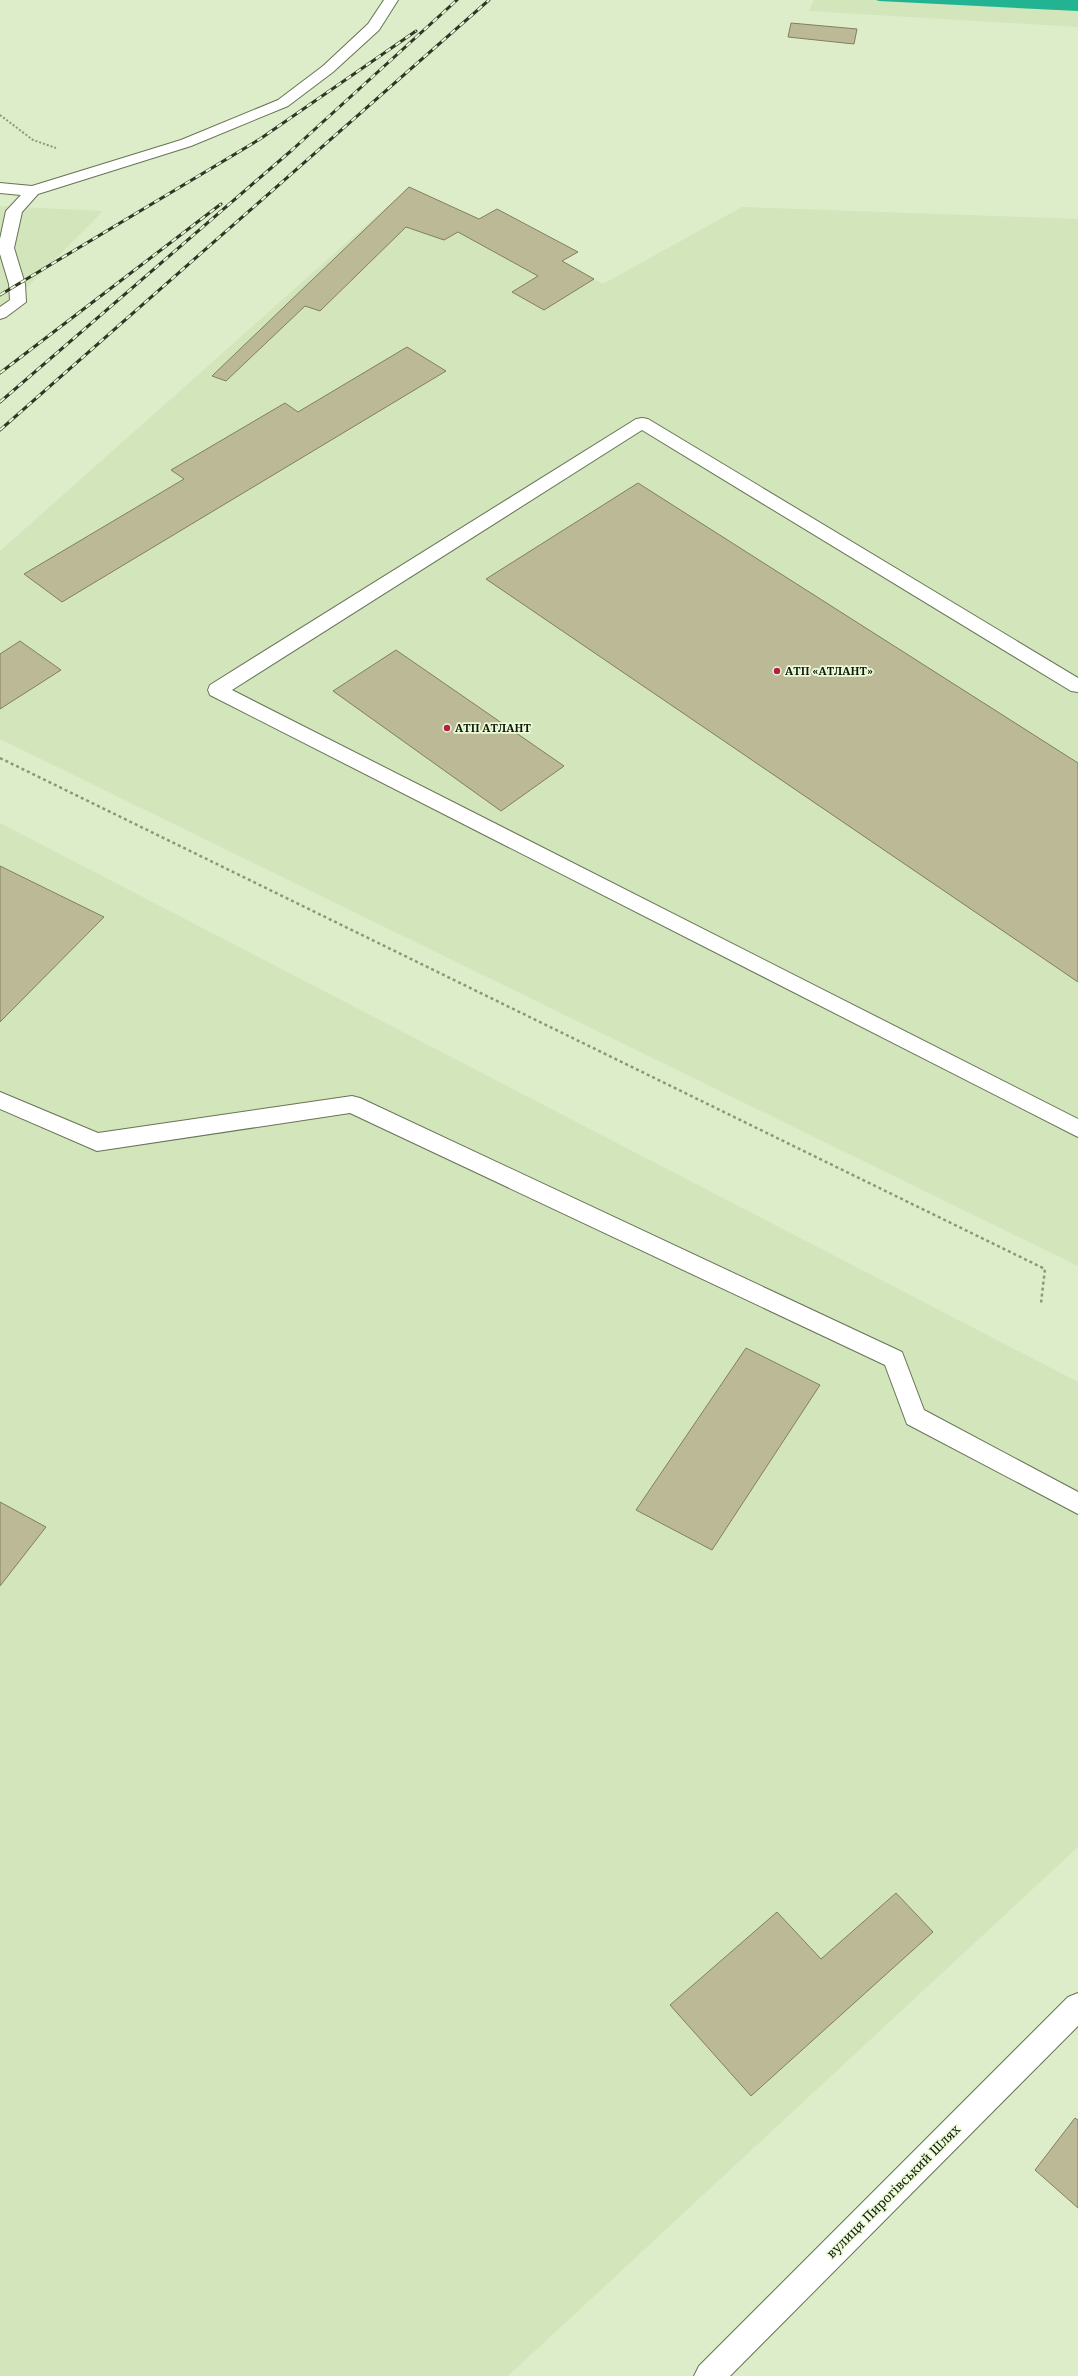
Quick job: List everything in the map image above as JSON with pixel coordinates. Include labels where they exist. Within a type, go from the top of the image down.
[{"type":"street","points":[[0,188],[33,191],[186,143],[283,103],[328,69],[374,27],[391,0]]},
{"type":"street","points":[[0,314],[18,302],[17,284],[6,248],[14,211],[33,191]]},
{"type":"street","points":[[1078,686],[642,423],[217,690],[1078,1130]]},
{"type":"street","points":[[0,1100],[97,1142],[352,1104],[894,1359],[915,1417],[1078,1504]]},
{"type":"street","name":"вулиця Пирогівський Шлях","points":[[709,2376],[1078,2007]]},
{"type":"path","points":[[0,115],[33,140],[76,155],[89,173]]},
{"type":"path","points":[[0,758],[1045,1269],[1040,1303]]},
{"type":"shaded area","points":[[814,0],[1078,0],[1078,27],[809,11]]},
{"type":"shaded area","points":[[409,187],[479,219],[497,209],[578,252],[563,261],[603,284],[742,207],[1078,219],[1078,1266],[0,739],[0,551]]},
{"type":"shaded area","points":[[0,206],[103,211],[0,314]]},
{"type":"shaded area","points":[[0,823],[1078,1382],[1078,1847],[508,2376],[0,2376]]},
{"type":"water","points":[[876,0],[1078,0],[1078,11],[879,1]]},
{"type":"building","points":[[791,23],[857,29],[854,44],[788,37]]},
{"type":"building","points":[[409,187],[479,219],[497,209],[578,252],[562,261],[594,279],[544,310],[512,292],[538,276],[458,232],[444,240],[406,227],[320,311],[305,306],[226,381],[212,376]]},
{"type":"building","points":[[407,347],[446,371],[62,602],[24,574],[184,479],[171,470],[285,403],[298,412]]},
{"type":"building","name":"АТП «АТЛАНТ»","points":[[638,483],[1078,763],[1078,982],[486,579]]},
{"type":"building","points":[[20,641],[61,670],[0,709],[0,654]]},
{"type":"building","name":"АТП АТЛАНТ","points":[[396,650],[564,766],[501,811],[333,691]]},
{"type":"building","points":[[0,866],[104,917],[0,1022]]},
{"type":"building","points":[[746,1348],[820,1385],[712,1550],[636,1510]]},
{"type":"building","points":[[0,1502],[46,1527],[0,1586]]},
{"type":"building","points":[[896,1893],[933,1932],[751,2096],[670,2005],[777,1912],[821,1959]]},
{"type":"building","points":[[1075,2118],[1078,2120],[1078,2208],[1035,2170]]},
{"type":"railway","points":[[0,402],[292,150],[457,0]]},
{"type":"railway","points":[[0,430],[489,0]]},
{"type":"railway","points":[[0,295],[260,139],[416,31]]},
{"type":"railway","points":[[0,373],[221,204]]},
{"type":"place","name":"АТП «АТЛАНТ»","points":[[777,671]]},
{"type":"place","name":"АТП АТЛАНТ","points":[[447,728]]}]
